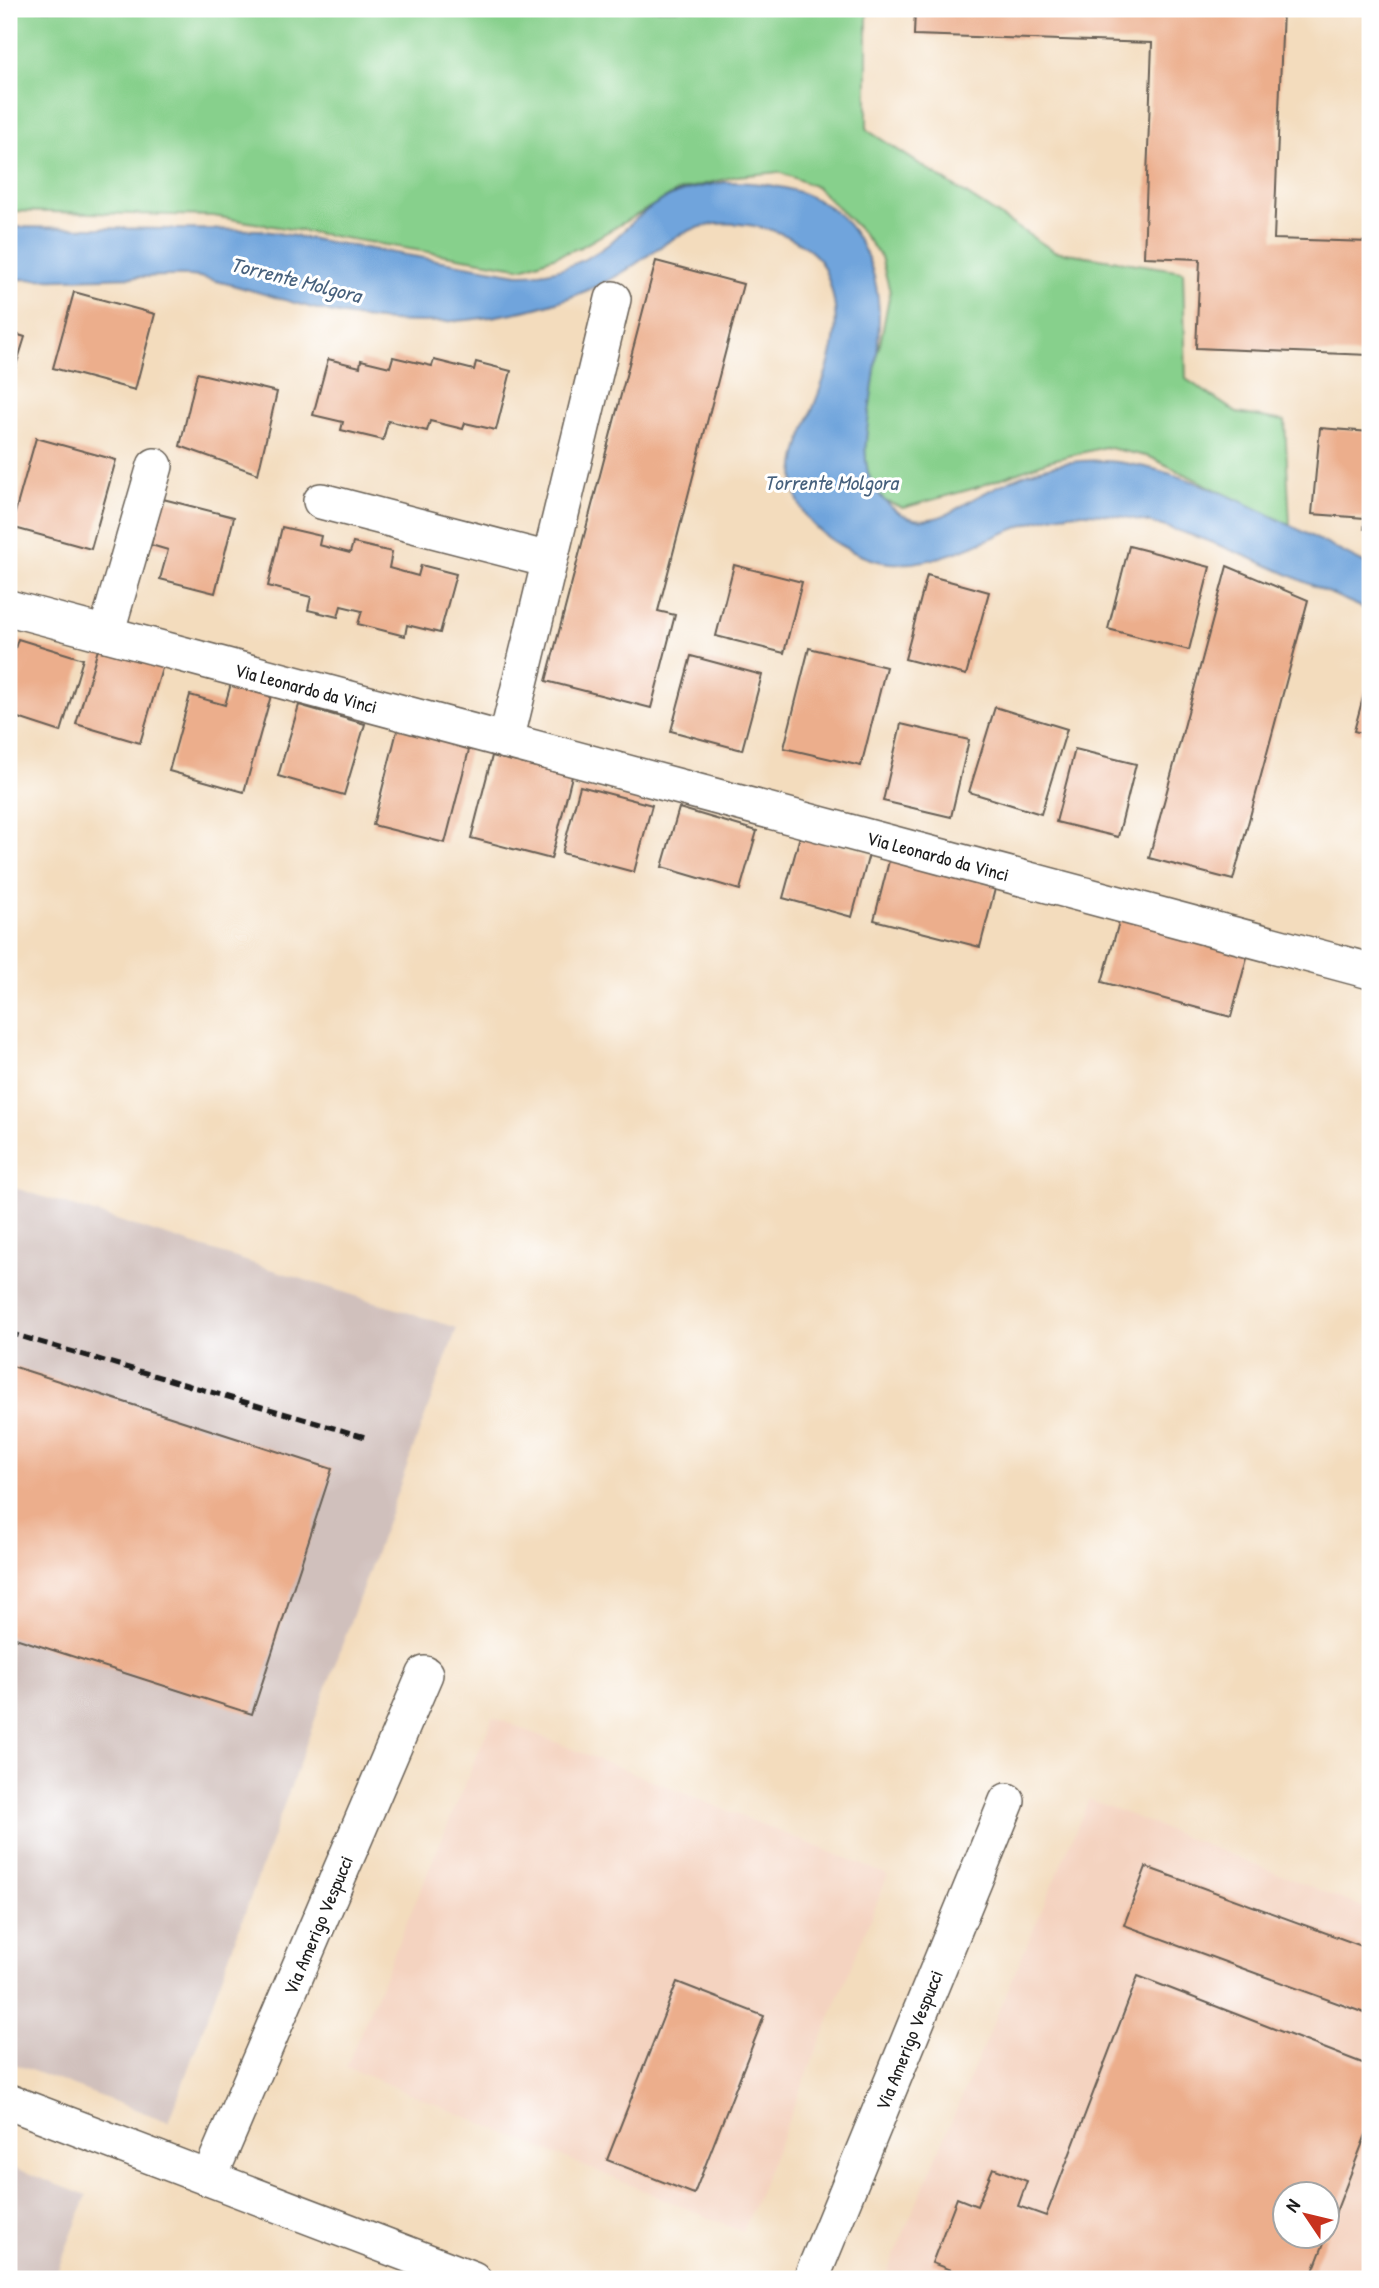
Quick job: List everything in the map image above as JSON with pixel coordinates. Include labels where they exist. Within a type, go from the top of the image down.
[{"type":"street","points":[[506,741],[612,299]]},
{"type":"street","points":[[106,634],[155,466]]},
{"type":"street","points":[[321,501],[550,560]]},
{"type":"street","name":"Via Leonardo da Vinci","points":[[9,608],[1370,971]]},
{"type":"street","name":"Via Amerigo Vespucci","points":[[210,2176],[425,1674]]},
{"type":"street","name":"Via Amerigo Vespucci","points":[[811,2279],[1007,1801]]},
{"type":"street","points":[[9,2102],[210,2176],[473,2279]]},
{"type":"shaded area","points":[[9,1186],[457,1328],[169,2122],[9,2062]]},
{"type":"shaded area","points":[[493,1717],[888,1875],[743,2232],[346,2067]]},
{"type":"shaded area","points":[[1089,1799],[1370,1910],[1370,2279],[884,2279]]},
{"type":"shaded area","points":[[9,2166],[87,2196],[54,2279],[9,2279]]},
{"type":"green space","points":[[9,9],[867,9],[867,130],[1054,251],[1183,271],[1186,379],[1237,413],[1285,421],[1290,526],[1150,457],[1105,447],[1048,461],[975,488],[903,508],[885,501],[868,484],[856,459],[868,382],[880,344],[890,292],[881,257],[860,230],[817,187],[779,172],[737,176],[678,191],[581,247],[523,268],[213,216],[9,211]]},
{"type":"water","name":"Torrente Molgora","points":[[726,182],[762,184],[812,197],[841,217],[866,252],[874,274],[879,320],[876,367],[866,436],[867,465],[869,477],[884,500],[904,516],[924,520],[936,518],[1014,478],[1067,463],[1116,462],[1153,469],[1229,496],[1370,566],[1370,611],[1268,565],[1192,535],[1119,516],[1085,513],[1057,516],[1028,524],[945,556],[917,562],[890,563],[862,556],[820,531],[799,504],[794,474],[800,442],[826,374],[834,338],[834,301],[822,264],[814,254],[786,236],[769,230],[734,224],[699,227],[674,238],[611,279],[563,300],[513,313],[469,320],[423,322],[355,317],[192,276],[9,279],[9,227],[259,230],[518,274],[542,273],[577,263],[599,251],[662,200],[688,190]]},
{"type":"building","points":[[915,9],[1283,9],[1274,239],[1370,242],[1370,355],[1196,348],[1200,259],[1144,257],[1152,43],[914,35]]},
{"type":"building","points":[[656,261],[743,284],[658,611],[675,615],[651,708],[546,681]]},
{"type":"building","points":[[74,292],[155,314],[135,390],[53,368]]},
{"type":"building","points":[[9,332],[25,337],[9,388]]},
{"type":"building","points":[[393,357],[432,366],[434,360],[474,370],[476,362],[511,371],[496,430],[465,423],[463,429],[430,421],[427,431],[388,421],[383,440],[341,430],[343,422],[313,415],[328,359],[360,367],[361,360],[390,367]]},
{"type":"building","points":[[197,373],[277,392],[258,474],[180,446]]},
{"type":"building","points":[[1320,428],[1370,432],[1370,529],[1364,529],[1365,518],[1312,514]]},
{"type":"building","points":[[36,438],[116,460],[91,549],[11,527]]},
{"type":"building","points":[[163,499],[234,517],[215,593],[160,579],[168,550],[151,545]]},
{"type":"building","points":[[282,527],[321,536],[319,545],[350,553],[353,543],[392,552],[389,568],[418,576],[421,565],[456,574],[440,633],[407,625],[405,636],[358,624],[362,611],[341,606],[338,617],[308,610],[311,597],[268,586]]},
{"type":"building","points":[[1129,546],[1210,567],[1189,650],[1108,629]]},
{"type":"building","points":[[734,565],[802,582],[784,653],[716,636]]},
{"type":"building","points":[[1227,566],[1308,600],[1233,880],[1149,858]]},
{"type":"building","points":[[927,575],[989,592],[966,675],[905,659]]},
{"type":"building","points":[[18,639],[83,659],[61,732],[9,715],[9,667]]},
{"type":"building","points":[[99,646],[163,665],[140,743],[76,724]]},
{"type":"building","points":[[809,648],[886,667],[861,766],[784,748]]},
{"type":"building","points":[[691,656],[762,675],[742,750],[671,731]]},
{"type":"building","points":[[1370,675],[1370,735],[1354,731]]},
{"type":"building","points":[[232,680],[272,692],[244,792],[169,771],[190,695],[225,705]]},
{"type":"building","points":[[299,705],[365,724],[344,795],[278,776]]},
{"type":"building","points":[[995,707],[1067,729],[1041,814],[969,792]]},
{"type":"building","points":[[901,724],[969,740],[951,817],[883,801]]},
{"type":"building","points":[[398,727],[470,746],[445,843],[373,825]]},
{"type":"building","points":[[1075,749],[1136,764],[1118,837],[1056,822]]},
{"type":"building","points":[[492,756],[572,776],[551,859],[471,838]]},
{"type":"building","points":[[580,786],[652,805],[634,872],[562,853]]},
{"type":"building","points":[[679,808],[757,831],[740,890],[662,867]]},
{"type":"building","points":[[800,836],[869,854],[852,917],[783,898]]},
{"type":"building","points":[[890,857],[996,885],[980,947],[874,920]]},
{"type":"building","points":[[1121,915],[1249,950],[1231,1017],[1102,982]]},
{"type":"building","points":[[9,1365],[332,1469],[252,1714],[9,1636]]},
{"type":"building","points":[[1146,1867],[1370,1949],[1370,2015],[1124,1925]]},
{"type":"building","points":[[1138,1976],[1370,2066],[1370,2124],[1340,2202],[1340,2180],[1270,2180],[1270,2250],[1321,2250],[1310,2279],[974,2279],[932,2263],[957,2198],[977,2206],[993,2168],[1027,2181],[1018,2206],[1046,2216]]},
{"type":"building","points":[[677,1982],[764,2016],[694,2194],[607,2160]]},
{"type":"railway","points":[[9,1333],[365,1437]]}]
